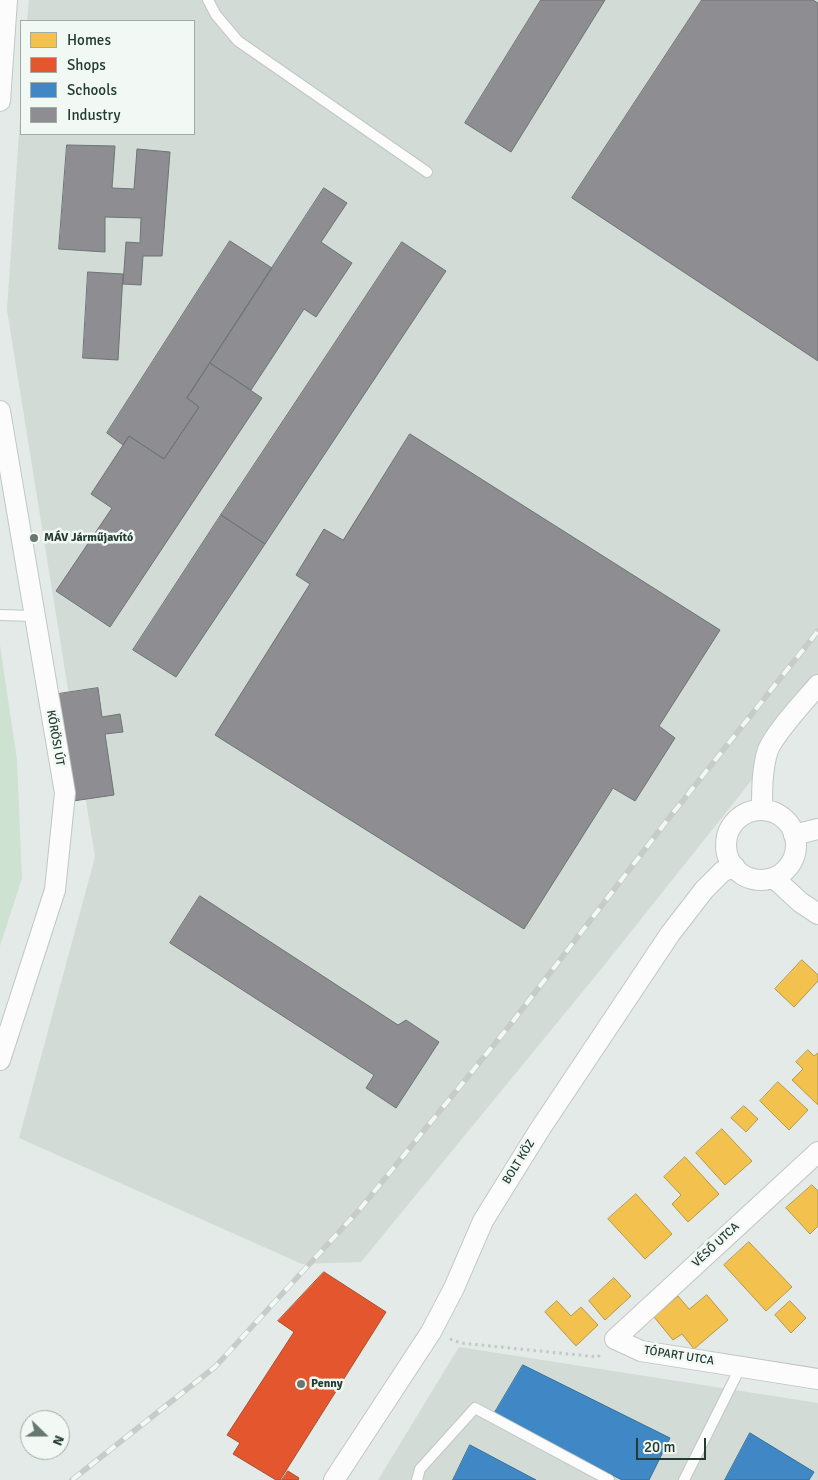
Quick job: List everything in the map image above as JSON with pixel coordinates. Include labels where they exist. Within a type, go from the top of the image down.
[{"type":"street","points":[[0,102],[7,0]]},
{"type":"street","name":"KŐRÖSI ÚT","points":[[0,411],[33,616],[65,793],[54,890],[0,1060]]},
{"type":"street","points":[[762,809],[762,783],[768,750],[788,721],[818,685]]},
{"type":"street","points":[[762,809],[779,814],[786,820],[794,835],[796,846],[792,861],[783,873],[765,880],[748,878],[735,867],[726,849],[729,829],[743,814],[762,809]]},
{"type":"street","points":[[794,835],[818,829]]},
{"type":"street","name":"BOLT KÖZ","points":[[334,1480],[431,1332],[454,1288],[483,1221],[540,1129],[670,934],[704,890],[723,871],[735,867]]},
{"type":"street","points":[[774,878],[800,902],[818,914]]},
{"type":"street","name":"VÉSŐ UTCA","points":[[614,1338],[818,1152]]},
{"type":"street","name":"TÓPART UTCA","points":[[614,1338],[641,1351],[818,1379]]},
{"type":"lane","points":[[208,0],[216,16],[238,41],[427,172]]},
{"type":"lane","points":[[0,614],[33,616]]},
{"type":"lane","points":[[684,1480],[741,1366]]},
{"type":"lane","points":[[417,1480],[420,1469],[475,1408],[609,1480]]},
{"type":"path","points":[[431,1332],[461,1343],[598,1357],[614,1338]]},
{"type":"shaded area","name":"MÁV Járműjavító","points":[[29,0],[818,0],[818,697],[602,968],[361,1262],[302,1264],[19,1138],[95,857],[7,310],[20,119],[20,135],[195,135],[195,20],[27,20]]},
{"type":"shaded area","points":[[459,1347],[818,1403],[818,1480],[378,1480]]},
{"type":"green space","points":[[0,645],[17,760],[22,878],[0,946]]},
{"type":"building: Homes","points":[[802,960],[818,975],[818,981],[794,1007],[775,989]]},
{"type":"building: Homes","points":[[808,1050],[814,1056],[818,1053],[818,1105],[792,1080],[803,1069],[796,1062]]},
{"type":"building: Homes","points":[[778,1082],[808,1110],[789,1130],[760,1101]]},
{"type":"building: Homes","points":[[744,1106],[758,1119],[746,1132],[731,1118]]},
{"type":"building: Homes","points":[[722,1129],[752,1161],[725,1185],[696,1153]]},
{"type":"building: Homes","points":[[685,1157],[719,1194],[688,1222],[672,1204],[681,1195],[664,1177]]},
{"type":"building: Homes","points":[[812,1185],[818,1191],[818,1226],[810,1234],[786,1208]]},
{"type":"building: Homes","points":[[636,1194],[672,1234],[645,1259],[608,1219]]},
{"type":"building: Homes","points":[[749,1242],[792,1287],[766,1311],[724,1265]]},
{"type":"building: Homes","points":[[614,1278],[631,1296],[605,1320],[589,1301]]},
{"type":"building: Homes","points":[[707,1295],[728,1320],[694,1349],[682,1334],[673,1340],[654,1317],[678,1296],[689,1309]]},
{"type":"building: Homes","points":[[557,1301],[571,1316],[581,1307],[598,1325],[576,1346],[545,1312]]},
{"type":"building: Homes","points":[[790,1301],[806,1318],[791,1333],[775,1315]]},
{"type":"building: Shops","name":"Penny","points":[[324,1272],[386,1312],[280,1480],[276,1480],[233,1454],[240,1443],[227,1435],[294,1332],[278,1321]]},
{"type":"building: Shops","points":[[288,1471],[299,1478],[298,1480],[282,1480]]},
{"type":"building: Schools","points":[[523,1365],[670,1438],[649,1480],[622,1480],[494,1414]]},
{"type":"building: Schools","points":[[750,1433],[814,1472],[809,1480],[725,1480]]},
{"type":"building: Schools","points":[[470,1445],[536,1480],[453,1480]]},
{"type":"building: Industry","points":[[541,0],[605,0],[511,152],[465,123]]},
{"type":"building: Industry","points":[[702,0],[813,0],[818,3],[818,361],[572,198]]},
{"type":"building: Industry","points":[[67,145],[115,146],[112,188],[134,189],[137,149],[170,152],[162,256],[143,256],[141,285],[123,284],[126,242],[140,243],[141,218],[105,217],[105,252],[59,249]]},
{"type":"building: Industry","points":[[324,188],[347,203],[321,242],[352,263],[316,317],[304,309],[251,390],[210,363]]},
{"type":"building: Industry","points":[[230,241],[272,268],[187,398],[199,407],[164,459],[129,436],[123,445],[107,433]]},
{"type":"building: Industry","points":[[402,242],[446,271],[265,544],[221,515]]},
{"type":"building: Industry","points":[[88,272],[123,274],[118,360],[83,358]]},
{"type":"building: Industry","points":[[210,363],[262,398],[110,627],[56,591],[112,508],[91,494],[129,436],[164,459],[199,407],[187,398]]},
{"type":"building: Industry","points":[[410,434],[720,630],[659,726],[675,738],[635,801],[613,788],[524,929],[215,735],[310,584],[296,575],[324,529],[343,540]]},
{"type":"building: Industry","points":[[221,515],[265,544],[176,677],[133,650]]},
{"type":"building: Industry","points":[[98,688],[102,717],[120,714],[123,732],[105,734],[114,795],[73,801],[58,694]]},
{"type":"building: Industry","points":[[200,896],[398,1025],[406,1020],[439,1042],[396,1108],[366,1088],[374,1075],[170,943]]},
{"type":"railway","points":[[72,1480],[215,1367],[360,1209],[510,1025],[669,818],[818,631]]},
{"type":"place","name":"MÁV Járműjavító","points":[[34,538]]},
{"type":"place","name":"Penny","points":[[301,1384]]}]
